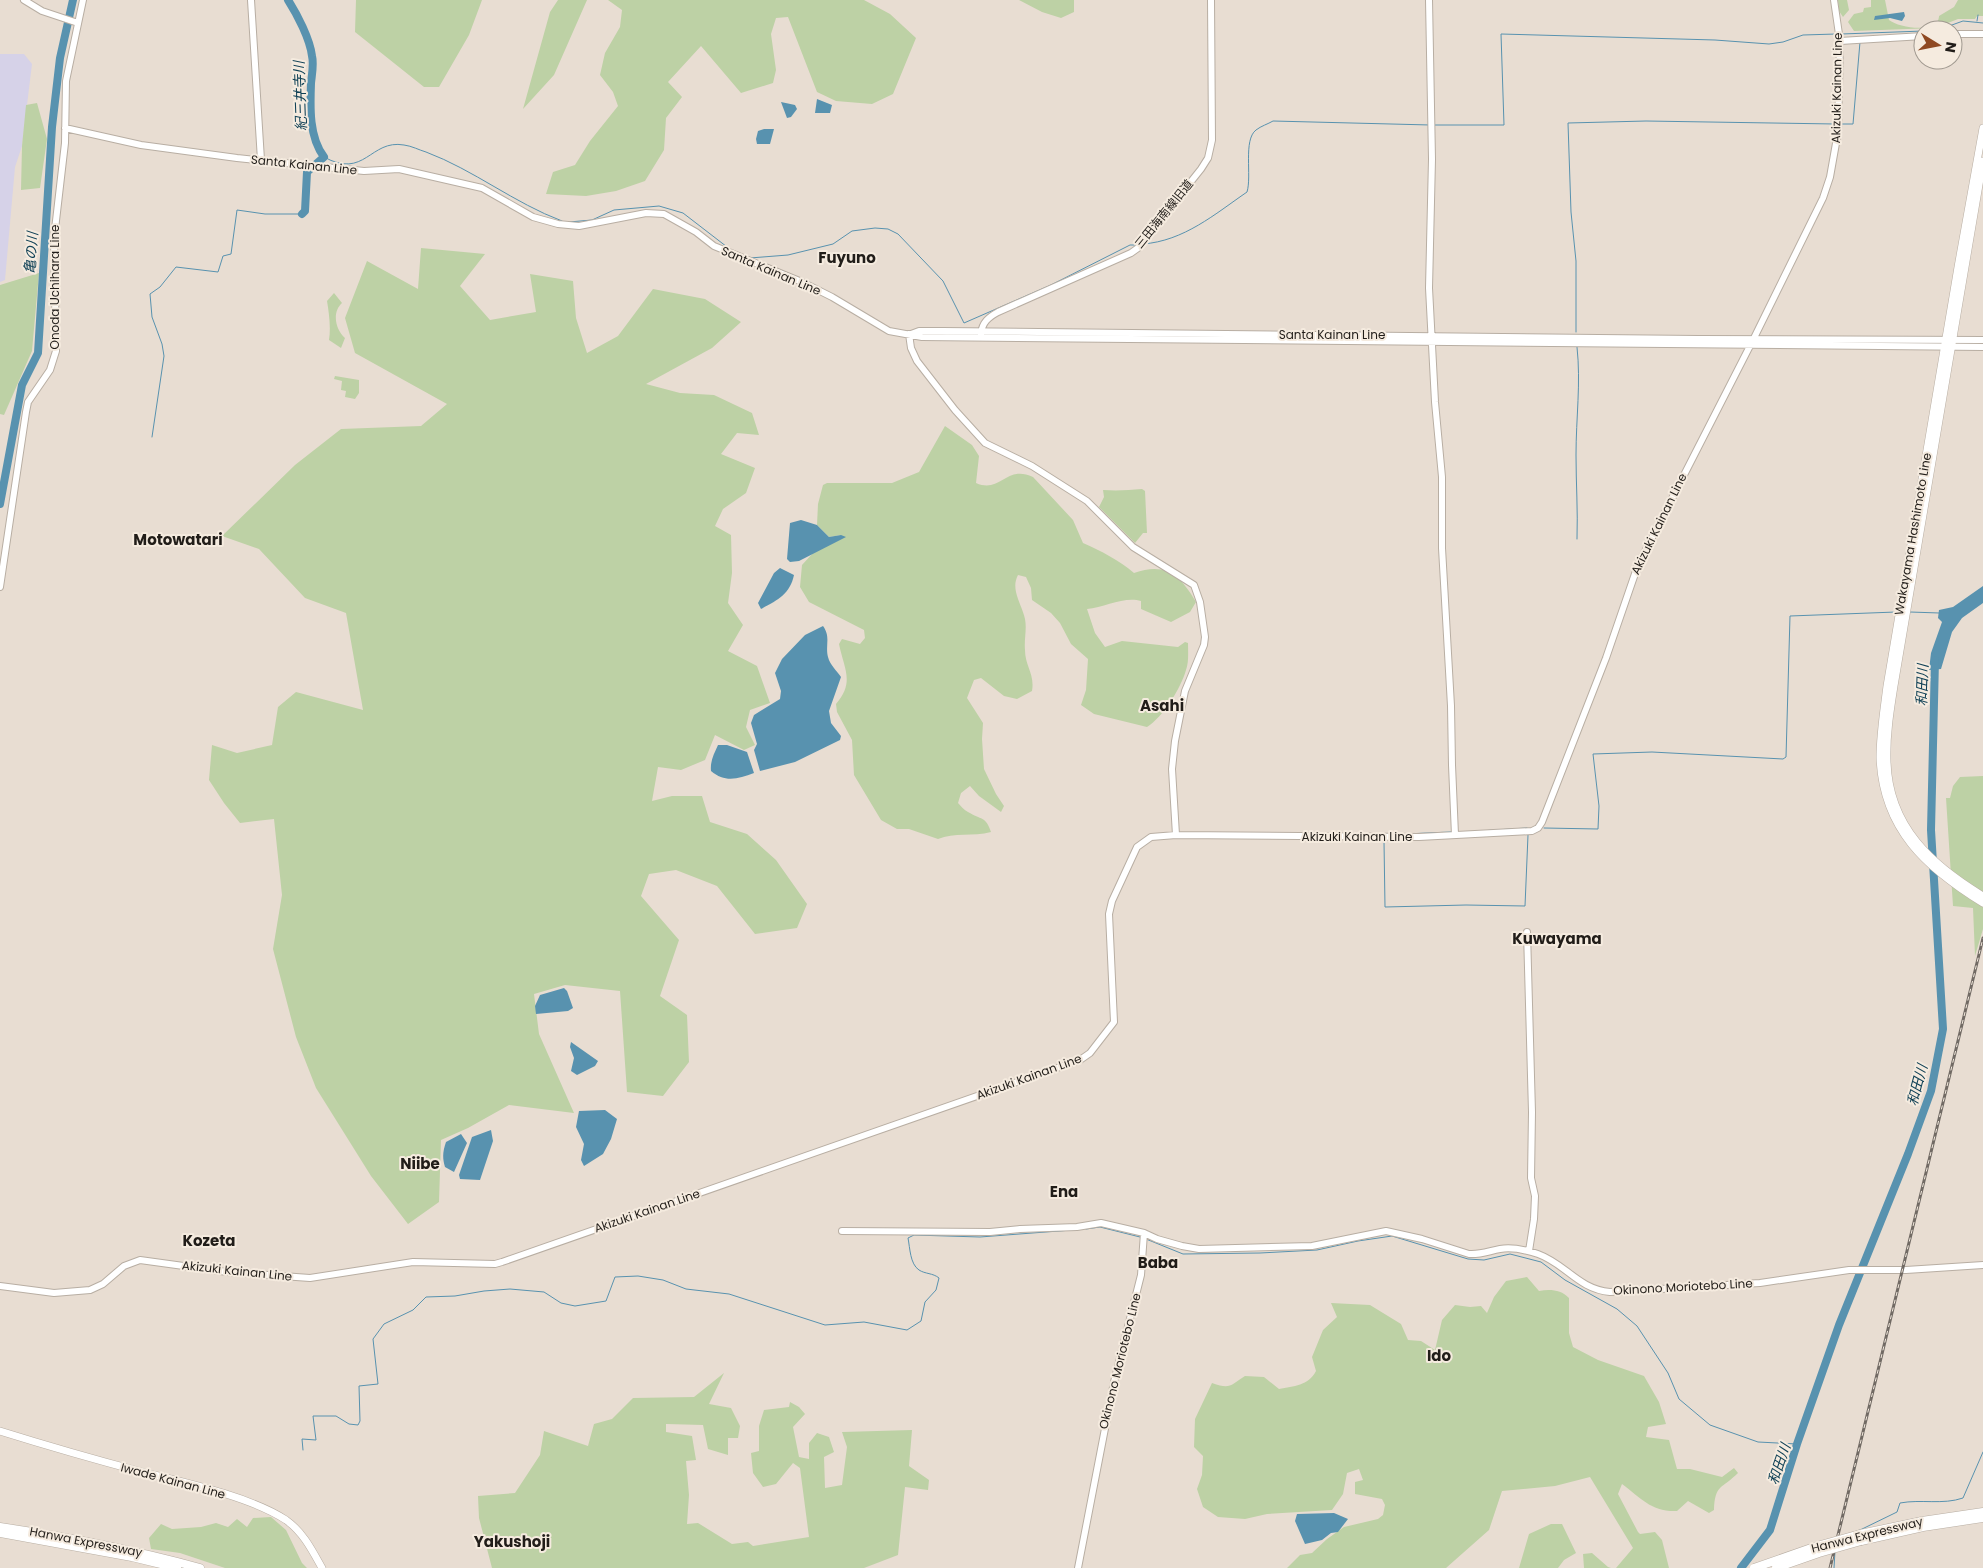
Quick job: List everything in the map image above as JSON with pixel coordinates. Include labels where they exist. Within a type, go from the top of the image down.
[{"type":"highway","name":"Hanwa Expressway","points":[[1776,1568],[1861,1538],[1922,1520],[1983,1512]]},
{"type":"highway","name":"Hanwa Expressway","points":[[1754,1568],[1817,1546],[1983,1518]]},
{"type":"highway","name":"Hanwa Expressway","points":[[0,1527],[75,1538],[200,1568]]},
{"type":"highway","name":"Hanwa Expressway","points":[[0,1533],[132,1553]]},
{"type":"highway","name":"Hanwa Expressway","points":[[145,1556],[177,1568]]},
{"type":"main road","points":[[24,0],[42,11],[77,22]]},
{"type":"main road","points":[[65,128],[66,81],[83,0]]},
{"type":"main road","points":[[251,0],[261,160]]},
{"type":"main road","name":"三田海南線旧道","points":[[981,335],[986,320],[998,312],[1112,262],[1138,248],[1201,169],[1212,148],[1211,0]]},
{"type":"main road","points":[[1429,0],[1432,159],[1429,288],[1435,402],[1442,477],[1442,548],[1451,706],[1455,836]]},
{"type":"main road","name":"Akizuki Kainan Line","points":[[0,1286],[54,1293],[90,1290],[103,1284],[124,1266],[140,1260],[227,1272],[310,1278],[413,1262],[495,1264],[1080,1060],[1090,1053],[1114,1022],[1109,914],[1115,894],[1137,847],[1144,840],[1151,837],[1176,835],[1455,836],[1532,831],[1538,828],[1606,658],[1638,565],[1753,341],[1823,198],[1830,177],[1838,132],[1840,36],[1834,0]]},
{"type":"main road","points":[[1963,34],[1983,34]]},
{"type":"main road","points":[[1840,36],[1913,36]]},
{"type":"main road","name":"Santa Kainan Line","points":[[65,128],[159,148],[364,171],[399,168],[482,188],[532,216],[567,226],[579,226],[646,213],[664,214],[682,223],[721,250],[802,282],[832,297],[889,331],[910,334],[919,331],[981,335],[1753,341]]},
{"type":"main road","name":"Onoda Uchihara Line","points":[[0,587],[28,402],[50,370],[56,351],[54,238],[65,128]]},
{"type":"main road","name":"Wakayama Hashimoto Line","points":[[1949,343],[1983,128]]},
{"type":"main road","name":"Wakayama Hashimoto Line","points":[[1983,160],[1884,705],[1880,760],[1901,830],[1920,856],[1945,878],[1983,902]]},
{"type":"main road","points":[[910,334],[910,348],[917,361],[955,410],[984,443],[1032,466],[1087,501],[1134,547],[1194,585],[1200,602],[1205,637],[1204,645],[1185,691],[1174,751],[1172,769],[1176,835]]},
{"type":"main road","points":[[1753,341],[1949,343],[1983,340]]},
{"type":"main road","points":[[1949,343],[1983,347]]},
{"type":"main road","name":"Wakayama Hashimoto Line","points":[[1891,801],[1911,835],[1928,856],[1951,876],[1983,896]]},
{"type":"main road","points":[[1527,932],[1532,1112],[1531,1178],[1534,1196],[1534,1219],[1529,1251]]},
{"type":"main road","points":[[842,1231],[990,1232],[1077,1227],[1101,1223],[1144,1233]]},
{"type":"main road","name":"Okinono Moriotebo Line","points":[[1078,1568],[1114,1382],[1141,1276],[1144,1233],[1157,1239],[1199,1249],[1312,1246],[1386,1231],[1422,1239],[1476,1255],[1509,1248],[1529,1251],[1550,1260],[1588,1287],[1610,1292],[1760,1283],[1852,1270],[1872,1271],[1983,1265]]},
{"type":"main road","name":"Iwade Kainan Line","points":[[0,1431],[58,1447],[85,1457],[186,1483],[265,1509],[286,1521],[302,1535],[309,1543],[322,1568]]},
{"type":"shaded area","points":[[0,54],[24,54],[32,64],[22,146],[15,167],[5,280],[0,282]]},
{"type":"green space","points":[[356,0],[482,0],[469,35],[439,87],[424,87],[355,32]]},
{"type":"green space","points":[[558,0],[587,0],[554,75],[523,109],[550,12]]},
{"type":"green space","points":[[608,0],[864,0],[890,14],[916,38],[893,94],[872,104],[836,101],[817,92],[788,17],[776,18],[771,34],[776,70],[773,83],[741,93],[701,46],[668,82],[682,97],[666,118],[664,150],[645,181],[616,191],[586,196],[546,194],[553,172],[575,165],[590,141],[618,106],[613,92],[600,75],[605,53],[620,27],[622,10]]},
{"type":"green space","points":[[1019,0],[1074,0],[1074,12],[1061,18],[1042,12]]},
{"type":"green space","points":[[1838,0],[1847,0],[1849,10],[1843,17],[1839,11]]},
{"type":"green space","points":[[1871,0],[1885,0],[1889,20],[1913,29],[1854,31],[1848,22],[1854,14],[1863,12],[1864,8],[1871,7]]},
{"type":"green space","points":[[1958,0],[1983,0],[1983,16],[1977,16],[1975,19],[1938,20],[1939,16],[1954,7]]},
{"type":"green space","points":[[37,103],[47,139],[40,188],[21,190],[22,146],[26,105]]},
{"type":"green space","points":[[421,248],[485,254],[460,286],[490,320],[536,312],[530,274],[573,281],[576,318],[587,353],[618,336],[653,289],[705,299],[741,322],[712,348],[646,384],[680,393],[714,395],[752,413],[759,435],[737,433],[721,454],[755,468],[746,493],[723,509],[715,526],[731,535],[732,573],[728,603],[743,625],[728,651],[757,666],[770,703],[750,710],[746,727],[755,745],[744,750],[715,735],[705,760],[681,770],[658,767],[652,801],[672,796],[702,796],[710,822],[747,834],[776,860],[807,904],[797,928],[755,934],[717,886],[676,870],[649,874],[641,896],[679,940],[660,996],[687,1015],[689,1062],[663,1096],[627,1092],[620,991],[565,985],[534,994],[539,1034],[574,1113],[509,1105],[468,1128],[441,1140],[439,1202],[408,1224],[371,1176],[316,1088],[296,1037],[273,949],[282,895],[274,819],[240,823],[209,780],[212,745],[237,753],[272,745],[278,707],[296,692],[363,710],[346,613],[305,598],[259,549],[222,536],[295,465],[341,429],[421,426],[447,404],[355,353],[345,318],[367,261],[418,289]]},
{"type":"green space","points":[[39,273],[32,351],[4,415],[0,414],[0,285]]},
{"type":"green space","points":[[334,293],[342,303],[336,316],[339,330],[345,338],[341,348],[329,340],[330,326],[327,301]]},
{"type":"green space","points":[[335,376],[359,380],[359,393],[355,399],[345,397],[346,391],[341,390],[342,381],[334,379]]},
{"type":"green space","points":[[945,426],[972,445],[979,456],[976,483],[992,485],[1016,474],[1033,477],[1073,520],[1083,543],[1110,556],[1134,573],[1155,569],[1171,573],[1178,578],[1196,602],[1190,612],[1171,622],[1141,609],[1141,601],[1135,600],[1087,609],[1095,633],[1105,647],[1122,641],[1178,647],[1185,642],[1188,643],[1187,667],[1184,677],[1171,702],[1147,727],[1094,714],[1081,705],[1086,690],[1088,659],[1071,644],[1060,623],[1051,613],[1032,600],[1031,588],[1026,577],[1018,575],[1015,586],[1025,619],[1025,656],[1033,685],[1032,691],[1017,699],[1004,696],[981,678],[974,680],[967,698],[983,723],[984,769],[1004,806],[1001,812],[979,796],[970,786],[961,793],[958,803],[967,811],[985,821],[991,832],[938,839],[909,829],[897,829],[881,820],[854,775],[852,740],[837,712],[836,704],[842,696],[847,682],[839,644],[842,639],[860,644],[865,638],[864,630],[809,602],[800,587],[802,565],[813,553],[841,535],[829,537],[817,525],[818,504],[823,485],[827,483],[892,483],[919,472]]},
{"type":"green space","points":[[1142,489],[1145,491],[1147,533],[1143,533],[1135,543],[1099,507],[1104,497],[1103,490]]},
{"type":"green space","points":[[1983,776],[1983,929],[1975,956],[1973,908],[1953,906],[1946,798],[1950,798],[1953,786],[1960,777]]},
{"type":"green space","points":[[1527,1277],[1539,1291],[1556,1291],[1563,1293],[1569,1298],[1569,1333],[1573,1347],[1598,1360],[1644,1376],[1659,1402],[1666,1424],[1648,1427],[1646,1437],[1669,1440],[1677,1469],[1690,1469],[1722,1477],[1734,1468],[1738,1473],[1720,1488],[1716,1496],[1714,1510],[1709,1513],[1688,1501],[1677,1511],[1653,1507],[1622,1484],[1618,1494],[1638,1532],[1640,1534],[1655,1532],[1662,1540],[1669,1568],[1616,1568],[1633,1548],[1590,1477],[1555,1486],[1502,1491],[1489,1530],[1446,1568],[1287,1568],[1300,1555],[1312,1553],[1344,1527],[1378,1519],[1383,1515],[1385,1505],[1382,1499],[1355,1494],[1355,1482],[1363,1480],[1359,1469],[1347,1473],[1343,1494],[1332,1510],[1267,1514],[1245,1519],[1218,1517],[1203,1507],[1197,1489],[1202,1475],[1203,1456],[1194,1447],[1195,1419],[1212,1383],[1227,1386],[1245,1376],[1264,1377],[1279,1389],[1295,1386],[1309,1380],[1316,1371],[1312,1357],[1323,1330],[1337,1317],[1331,1303],[1370,1305],[1401,1324],[1408,1340],[1421,1341],[1435,1350],[1442,1320],[1455,1305],[1481,1306],[1487,1313],[1494,1297],[1506,1281]]},
{"type":"green space","points":[[724,1373],[709,1404],[731,1408],[740,1426],[738,1438],[728,1438],[728,1455],[708,1449],[703,1425],[666,1424],[666,1432],[692,1436],[696,1460],[686,1461],[689,1495],[687,1524],[698,1523],[732,1544],[748,1542],[753,1546],[809,1537],[800,1468],[793,1463],[776,1484],[763,1487],[753,1473],[751,1453],[759,1451],[759,1426],[764,1410],[789,1407],[790,1402],[799,1407],[805,1414],[793,1427],[799,1457],[809,1459],[809,1443],[817,1433],[829,1437],[834,1452],[824,1457],[825,1488],[842,1485],[847,1447],[842,1432],[912,1430],[909,1466],[929,1480],[928,1490],[905,1487],[898,1555],[864,1568],[492,1568],[479,1518],[478,1496],[515,1493],[540,1455],[544,1431],[588,1446],[594,1424],[612,1419],[633,1398],[694,1397]]},
{"type":"green space","points":[[271,1517],[286,1530],[302,1563],[307,1568],[225,1568],[180,1553],[151,1549],[149,1538],[161,1524],[172,1529],[201,1527],[216,1523],[228,1527],[237,1519],[247,1527],[253,1518]]},
{"type":"green space","points":[[1551,1524],[1562,1524],[1576,1553],[1564,1560],[1558,1568],[1519,1568],[1529,1534]]},
{"type":"green space","points":[[1592,1553],[1611,1568],[1584,1568],[1583,1554]]},
{"type":"water","points":[[1904,12],[1905,16],[1902,21],[1890,18],[1874,20],[1875,16]]},
{"type":"water","points":[[817,99],[832,105],[830,113],[815,113]]},
{"type":"water","points":[[781,102],[795,105],[797,109],[791,117],[787,118]]},
{"type":"water","points":[[774,129],[770,144],[757,144],[758,131]]},
{"type":"water","points":[[801,520],[817,525],[829,537],[841,535],[846,537],[799,561],[790,562],[787,559],[790,523]]},
{"type":"water","points":[[780,568],[794,575],[790,587],[773,603],[761,609],[758,603],[774,573]]},
{"type":"water","points":[[1983,586],[1983,603],[1962,618],[1952,632],[1941,669],[1929,670],[1931,653],[1942,622],[1938,618],[1939,610],[1953,607]]},
{"type":"water","points":[[823,626],[827,634],[829,660],[841,677],[829,711],[831,723],[841,736],[840,740],[795,762],[760,771],[754,750],[757,744],[751,723],[754,715],[780,699],[781,691],[775,673],[782,659],[805,635]]},
{"type":"water","points":[[718,745],[727,745],[747,752],[754,773],[732,779],[716,775],[711,771],[711,767]]},
{"type":"water","points":[[564,988],[567,991],[573,1008],[568,1011],[536,1014],[535,1006],[540,995]]},
{"type":"water","points":[[571,1042],[598,1061],[595,1066],[577,1075],[571,1071],[574,1058],[570,1047]]},
{"type":"water","points":[[605,1110],[617,1119],[611,1139],[603,1154],[584,1166],[581,1160],[584,1144],[576,1127],[579,1111]]},
{"type":"water","points":[[491,1130],[493,1141],[480,1180],[460,1179],[459,1175],[472,1137]]},
{"type":"water","points":[[461,1134],[467,1143],[454,1172],[445,1167],[443,1160],[444,1151],[446,1142]]},
{"type":"water","points":[[1334,1513],[1348,1519],[1338,1532],[1331,1533],[1322,1540],[1305,1544],[1295,1521],[1297,1514]]},
{"type":"waterway","name":"亀の川","points":[[0,504],[22,385],[38,353],[52,127],[60,58],[73,0]]},
{"type":"waterway","name":"紀三井寺川","points":[[288,0],[303,27],[311,49],[313,62],[311,93],[313,131],[324,157],[307,172],[305,211],[302,214]]},
{"type":"waterway","points":[[1977,21],[1978,15]]},
{"type":"waterway","points":[[1963,21],[1983,23]]},
{"type":"waterway","points":[[1842,34],[1913,31]]},
{"type":"waterway","points":[[1434,125],[1504,125],[1501,34],[1715,40],[1769,44],[1783,42],[1803,35],[1836,34]]},
{"type":"waterway","points":[[1841,124],[1853,124],[1860,42]]},
{"type":"waterway","points":[[1143,244],[1158,242],[1185,232],[1247,192],[1249,150],[1252,135],[1256,130],[1273,121],[1430,125]]},
{"type":"waterway","points":[[1576,332],[1576,261],[1571,212],[1568,123],[1646,121],[1835,124]]},
{"type":"waterway","points":[[324,157],[338,163],[349,164],[358,162],[392,145],[410,146],[444,159],[544,214],[562,221]]},
{"type":"waterway","points":[[569,222],[592,220],[614,210],[659,206],[683,213],[731,250]]},
{"type":"waterway","name":"紀三井寺川","points":[[152,437],[164,356],[162,344],[152,317],[150,294],[160,287],[176,267],[218,272],[223,256],[231,254],[237,210],[265,214],[302,214]]},
{"type":"waterway","points":[[750,258],[788,255],[833,244],[852,231],[875,228],[888,229],[898,234],[943,281],[964,323],[1051,285],[1130,245],[1137,245]]},
{"type":"waterway","points":[[1577,347],[1579,374],[1576,455],[1577,539]]},
{"type":"waterway","points":[[1544,828],[1598,829],[1599,806],[1593,754],[1652,752],[1783,759],[1786,757],[1790,616],[1896,612]]},
{"type":"waterway","points":[[1910,612],[1939,613]]},
{"type":"waterway","name":"和田川","points":[[1741,1568],[1770,1530],[1797,1444],[1839,1325],[1908,1154],[1931,1091],[1943,1029],[1931,830],[1935,660]]},
{"type":"waterway","points":[[1480,831],[1527,828]]},
{"type":"waterway","points":[[1405,834],[1451,832]]},
{"type":"waterway","points":[[1384,841],[1385,907],[1525,906],[1528,835]]},
{"type":"waterway","points":[[1086,1229],[1100,1227],[1140,1237]]},
{"type":"waterway","points":[[303,1450],[302,1439],[316,1440],[313,1416],[336,1416],[349,1424],[358,1425],[360,1421],[359,1386],[378,1384],[373,1339],[384,1324],[413,1310],[426,1297],[455,1296],[510,1289],[544,1292],[561,1303],[575,1306],[606,1301],[615,1277],[638,1276],[663,1280],[686,1289],[729,1294],[825,1325],[864,1322],[907,1330],[921,1321],[925,1302],[936,1290],[939,1278],[916,1267],[911,1256],[908,1238],[914,1235],[980,1237],[1072,1230]]},
{"type":"waterway","points":[[1146,1239],[1183,1254],[1317,1250],[1392,1236],[1468,1259],[1484,1260],[1510,1254],[1541,1262],[1565,1280],[1617,1309],[1637,1326],[1668,1373],[1679,1399],[1710,1425],[1758,1442],[1797,1444]]},
{"type":"waterway","points":[[1858,1531],[1897,1512],[1900,1503],[1948,1501],[1963,1498],[1983,1452]]},
{"type":"waterway","points":[[1834,1568],[1835,1551]]},
{"type":"railway","points":[[1830,1568],[1983,938]]},
{"type":"district","name":"Fuyuno","points":[[847,258]]},
{"type":"district","name":"Motowatari","points":[[178,540]]},
{"type":"district","name":"Asahi","points":[[1162,706]]},
{"type":"district","name":"Kuwayama","points":[[1557,939]]},
{"type":"district","name":"Niibe","points":[[420,1164]]},
{"type":"district","name":"Ena","points":[[1064,1192]]},
{"type":"district","name":"Kozeta","points":[[209,1241]]},
{"type":"district","name":"Baba","points":[[1158,1263]]},
{"type":"district","name":"Ido","points":[[1439,1356]]},
{"type":"district","name":"Yakushoji","points":[[512,1542]]}]
